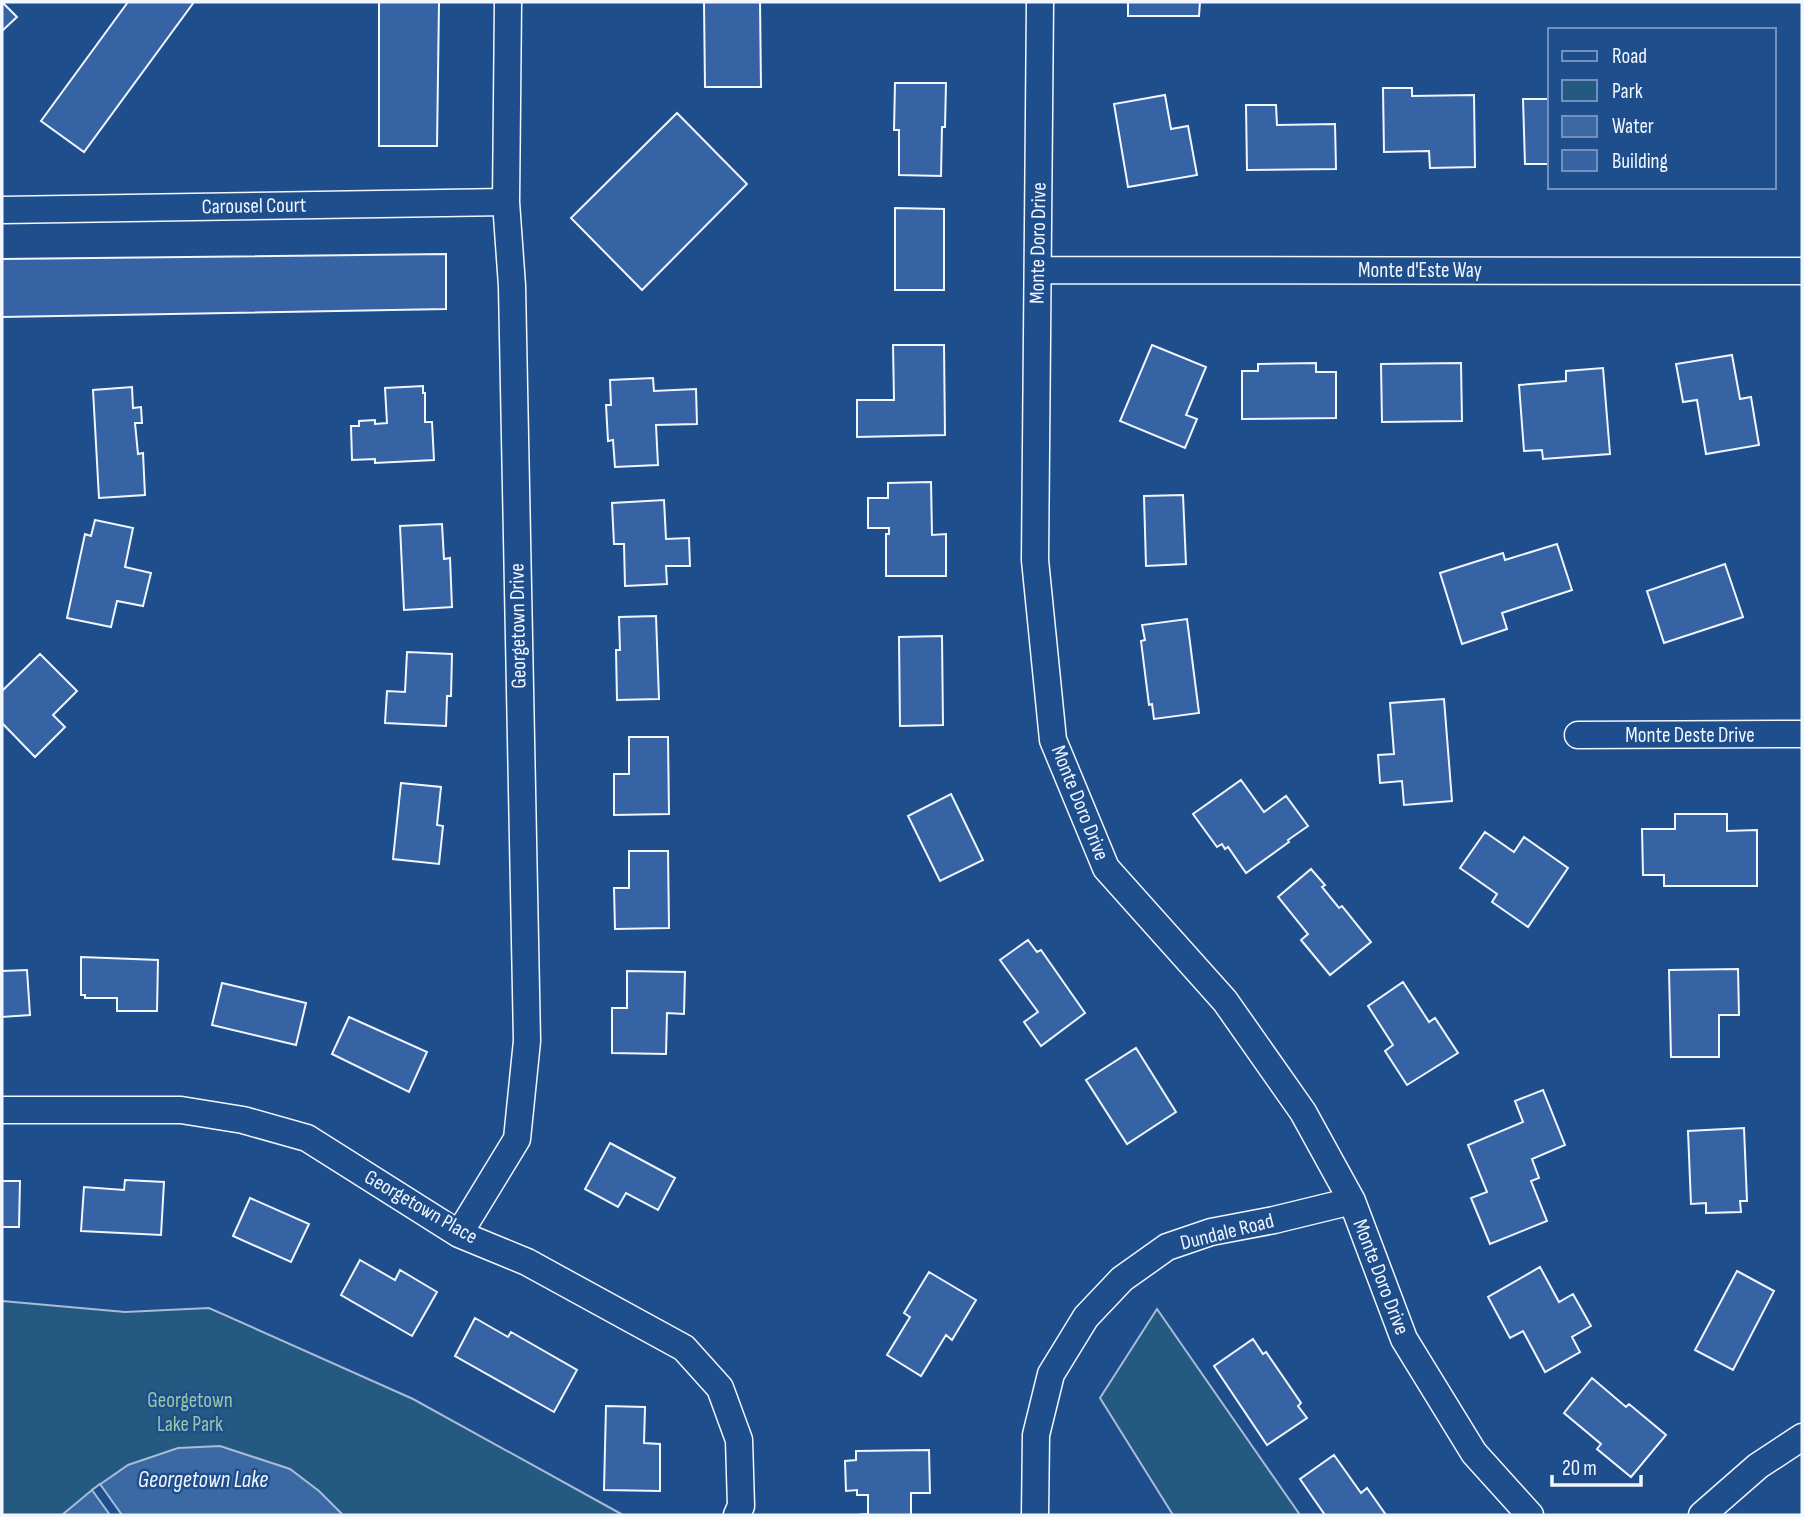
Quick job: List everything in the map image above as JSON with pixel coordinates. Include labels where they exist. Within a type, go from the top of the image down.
[{"type":"street","name":"Georgetown Drive","points":[[458,1234],[517,1139],[527,1041],[512,286],[506,202],[508,2]]},
{"type":"street","name":"Monte Doro Drive","points":[[1040,2],[1035,560],[1053,740],[1106,868],[1225,1001],[1303,1112],[1352,1201],[1404,1339],[1474,1452],[1530,1515]]},
{"type":"street","name":"Carousel Court","points":[[2,210],[506,202]]},
{"type":"street","name":"Monte d'Este Way","points":[[1038,270],[1802,271]]},
{"type":"street","name":"Monte Deste Drive","points":[[1578,736],[1802,734]]},
{"type":"street","name":"Georgetown Place","points":[[2,1110],[181,1110],[243,1120],[307,1139],[458,1234],[527,1262],[684,1348],[720,1388],[739,1440],[741,1506],[737,1515]]},
{"type":"street","name":"Dundale Road","points":[[1035,1515],[1036,1435],[1051,1374],[1086,1317],[1122,1279],[1167,1247],[1178,1243],[1211,1232],[1352,1201]]},
{"type":"street","points":[[1702,1515],[1758,1466],[1802,1437]]},
{"type":"green space","name":"Georgetown Lake Park","points":[[2,1301],[125,1312],[209,1308],[413,1399],[623,1515],[2,1515]]},
{"type":"green space","points":[[1157,1309],[1300,1515],[1173,1515],[1100,1398]]},
{"type":"water","name":"Georgetown Lake","points":[[220,1446],[290,1469],[319,1491],[343,1515],[62,1515],[128,1465],[178,1448]]},
{"type":"pier","points":[[100,1484],[122,1515],[110,1515],[92,1490]]},
{"type":"building","points":[[2,2],[17,17],[2,31]]},
{"type":"building","points":[[128,2],[194,2],[84,152],[41,121]]},
{"type":"building","points":[[379,2],[439,2],[437,146],[379,146]]},
{"type":"building","points":[[704,2],[760,2],[761,87],[705,87]]},
{"type":"building","points":[[1128,2],[1200,2],[1199,16],[1128,16]]},
{"type":"building","points":[[895,83],[946,83],[941,176],[899,175],[899,130],[894,130]]},
{"type":"building","points":[[1383,88],[1412,88],[1412,96],[1474,95],[1475,167],[1430,168],[1429,151],[1384,152]]},
{"type":"building","points":[[1165,95],[1171,129],[1188,126],[1197,175],[1128,187],[1114,104]]},
{"type":"building","points":[[1523,99],[1548,99],[1548,164],[1525,164]]},
{"type":"building","points":[[1246,105],[1276,105],[1277,125],[1335,124],[1336,169],[1247,170]]},
{"type":"building","points":[[677,113],[747,184],[642,290],[571,218]]},
{"type":"building","points":[[895,208],[944,209],[944,290],[895,290]]},
{"type":"building","points":[[446,254],[446,309],[2,317],[2,259]]},
{"type":"building","points":[[893,345],[944,345],[945,435],[857,437],[857,400],[894,400]]},
{"type":"building","points":[[1152,345],[1206,367],[1186,415],[1197,419],[1185,448],[1120,421]]},
{"type":"building","points":[[1732,355],[1740,399],[1751,397],[1759,445],[1706,454],[1697,400],[1683,402],[1676,364]]},
{"type":"building","points":[[1316,363],[1316,372],[1336,372],[1336,418],[1242,419],[1242,371],[1258,371],[1258,364]]},
{"type":"building","points":[[1461,363],[1462,421],[1382,422],[1381,364]]},
{"type":"building","points":[[1603,368],[1610,454],[1543,459],[1542,450],[1524,451],[1519,385],[1566,381],[1566,371]]},
{"type":"building","points":[[653,378],[654,391],[696,389],[697,424],[656,425],[658,465],[615,467],[613,440],[608,441],[606,405],[611,405],[610,380]]},
{"type":"building","points":[[423,386],[425,422],[432,422],[434,460],[375,463],[375,459],[352,460],[351,426],[359,426],[359,421],[375,420],[375,424],[387,423],[385,388]]},
{"type":"building","points":[[132,387],[133,408],[141,407],[142,423],[135,423],[138,454],[143,453],[145,495],[99,498],[93,390]]},
{"type":"building","points":[[931,482],[932,535],[946,534],[946,576],[886,576],[886,534],[889,534],[889,528],[868,528],[868,498],[888,498],[888,483]]},
{"type":"building","points":[[1183,495],[1186,564],[1146,566],[1144,496]]},
{"type":"building","points":[[664,500],[666,539],[689,538],[690,566],[666,566],[667,584],[625,586],[624,544],[614,544],[612,503]]},
{"type":"building","points":[[95,520],[133,528],[125,567],[151,573],[143,606],[117,601],[111,627],[67,618],[85,534],[91,536]]},
{"type":"building","points":[[442,524],[444,559],[450,558],[452,607],[404,610],[400,526]]},
{"type":"building","points":[[1557,544],[1572,590],[1502,613],[1507,629],[1462,644],[1440,573],[1503,553],[1505,560]]},
{"type":"building","points":[[1725,564],[1743,617],[1664,643],[1647,591]]},
{"type":"building","points":[[656,616],[659,699],[617,700],[616,650],[620,650],[619,617]]},
{"type":"building","points":[[1187,619],[1199,713],[1154,719],[1152,704],[1149,705],[1141,641],[1145,640],[1142,625]]},
{"type":"building","points":[[942,636],[943,725],[900,726],[899,637]]},
{"type":"building","points":[[407,652],[452,654],[451,696],[447,696],[446,726],[385,723],[387,691],[405,692]]},
{"type":"building","points":[[40,654],[77,691],[53,715],[65,727],[35,757],[2,723],[2,691]]},
{"type":"building","points":[[1444,699],[1452,801],[1404,805],[1402,781],[1380,783],[1378,755],[1394,754],[1390,703]]},
{"type":"building","points":[[629,737],[668,737],[669,814],[614,815],[614,774],[629,774]]},
{"type":"building","points":[[1241,780],[1264,812],[1286,796],[1308,826],[1246,873],[1228,847],[1225,849],[1222,844],[1217,847],[1193,814]]},
{"type":"building","points":[[401,783],[441,787],[437,825],[443,826],[439,864],[393,859]]},
{"type":"building","points":[[951,794],[983,860],[940,881],[908,816]]},
{"type":"building","points":[[1675,814],[1727,814],[1727,831],[1757,830],[1757,886],[1664,886],[1664,875],[1643,875],[1642,829],[1675,829]]},
{"type":"building","points":[[1485,832],[1514,852],[1524,837],[1568,868],[1528,927],[1492,902],[1497,894],[1460,868]]},
{"type":"building","points":[[629,851],[668,851],[669,928],[615,929],[614,888],[629,888]]},
{"type":"building","points":[[1311,869],[1339,908],[1342,906],[1371,942],[1330,975],[1301,940],[1308,934],[1278,897]]},
{"type":"building","points":[[1028,940],[1037,952],[1041,950],[1085,1013],[1041,1046],[1024,1022],[1038,1012],[1000,960]]},
{"type":"building","points":[[81,957],[158,960],[157,1011],[117,1011],[117,998],[85,998],[85,995],[81,995]]},
{"type":"building","points":[[1738,969],[1739,1015],[1719,1015],[1719,1057],[1671,1057],[1669,970]]},
{"type":"building","points":[[27,970],[30,1015],[2,1017],[2,971]]},
{"type":"building","points":[[627,971],[685,972],[684,1014],[667,1013],[666,1054],[612,1053],[612,1008],[627,1008]]},
{"type":"building","points":[[1403,982],[1429,1022],[1435,1018],[1458,1053],[1407,1085],[1385,1051],[1393,1045],[1368,1006]]},
{"type":"building","points":[[222,983],[306,1003],[296,1045],[212,1025]]},
{"type":"building","points":[[349,1017],[427,1052],[409,1092],[332,1054]]},
{"type":"building","points":[[1136,1048],[1176,1112],[1127,1144],[1086,1080]]},
{"type":"building","points":[[1543,1090],[1565,1145],[1532,1159],[1539,1178],[1531,1181],[1547,1221],[1490,1244],[1471,1198],[1487,1192],[1468,1145],[1523,1122],[1515,1101]]},
{"type":"building","points":[[1744,1128],[1747,1201],[1740,1201],[1741,1212],[1706,1213],[1706,1203],[1691,1204],[1688,1131]]},
{"type":"building","points":[[610,1143],[675,1178],[658,1210],[626,1193],[618,1207],[585,1189]]},
{"type":"building","points":[[125,1180],[164,1182],[161,1235],[81,1231],[84,1187],[124,1190]]},
{"type":"building","points":[[2,1181],[20,1181],[19,1227],[2,1227]]},
{"type":"building","points":[[250,1198],[309,1224],[291,1262],[233,1236]]},
{"type":"building","points":[[360,1260],[395,1280],[400,1270],[437,1292],[412,1336],[341,1295]]},
{"type":"building","points":[[1540,1267],[1559,1302],[1573,1294],[1591,1326],[1572,1337],[1580,1352],[1545,1372],[1523,1331],[1510,1338],[1488,1297]]},
{"type":"building","points":[[1737,1271],[1774,1291],[1733,1370],[1695,1350]]},
{"type":"building","points":[[929,1272],[976,1300],[952,1340],[946,1335],[921,1376],[887,1355],[910,1317],[904,1313]]},
{"type":"building","points":[[475,1318],[508,1337],[511,1332],[577,1370],[554,1412],[455,1356]]},
{"type":"building","points":[[1253,1339],[1263,1354],[1266,1352],[1301,1403],[1298,1406],[1307,1418],[1267,1445],[1214,1366]]},
{"type":"building","points":[[1592,1378],[1626,1407],[1629,1404],[1666,1435],[1631,1477],[1597,1449],[1601,1444],[1564,1413]]},
{"type":"building","points":[[606,1406],[645,1407],[644,1443],[660,1444],[660,1491],[604,1490]]},
{"type":"building","points":[[929,1450],[930,1493],[911,1493],[911,1515],[856,1515],[868,1514],[868,1495],[857,1495],[857,1490],[846,1491],[845,1461],[856,1460],[856,1451]]},
{"type":"building","points":[[1334,1455],[1361,1493],[1367,1488],[1386,1515],[1325,1515],[1300,1479]]}]
